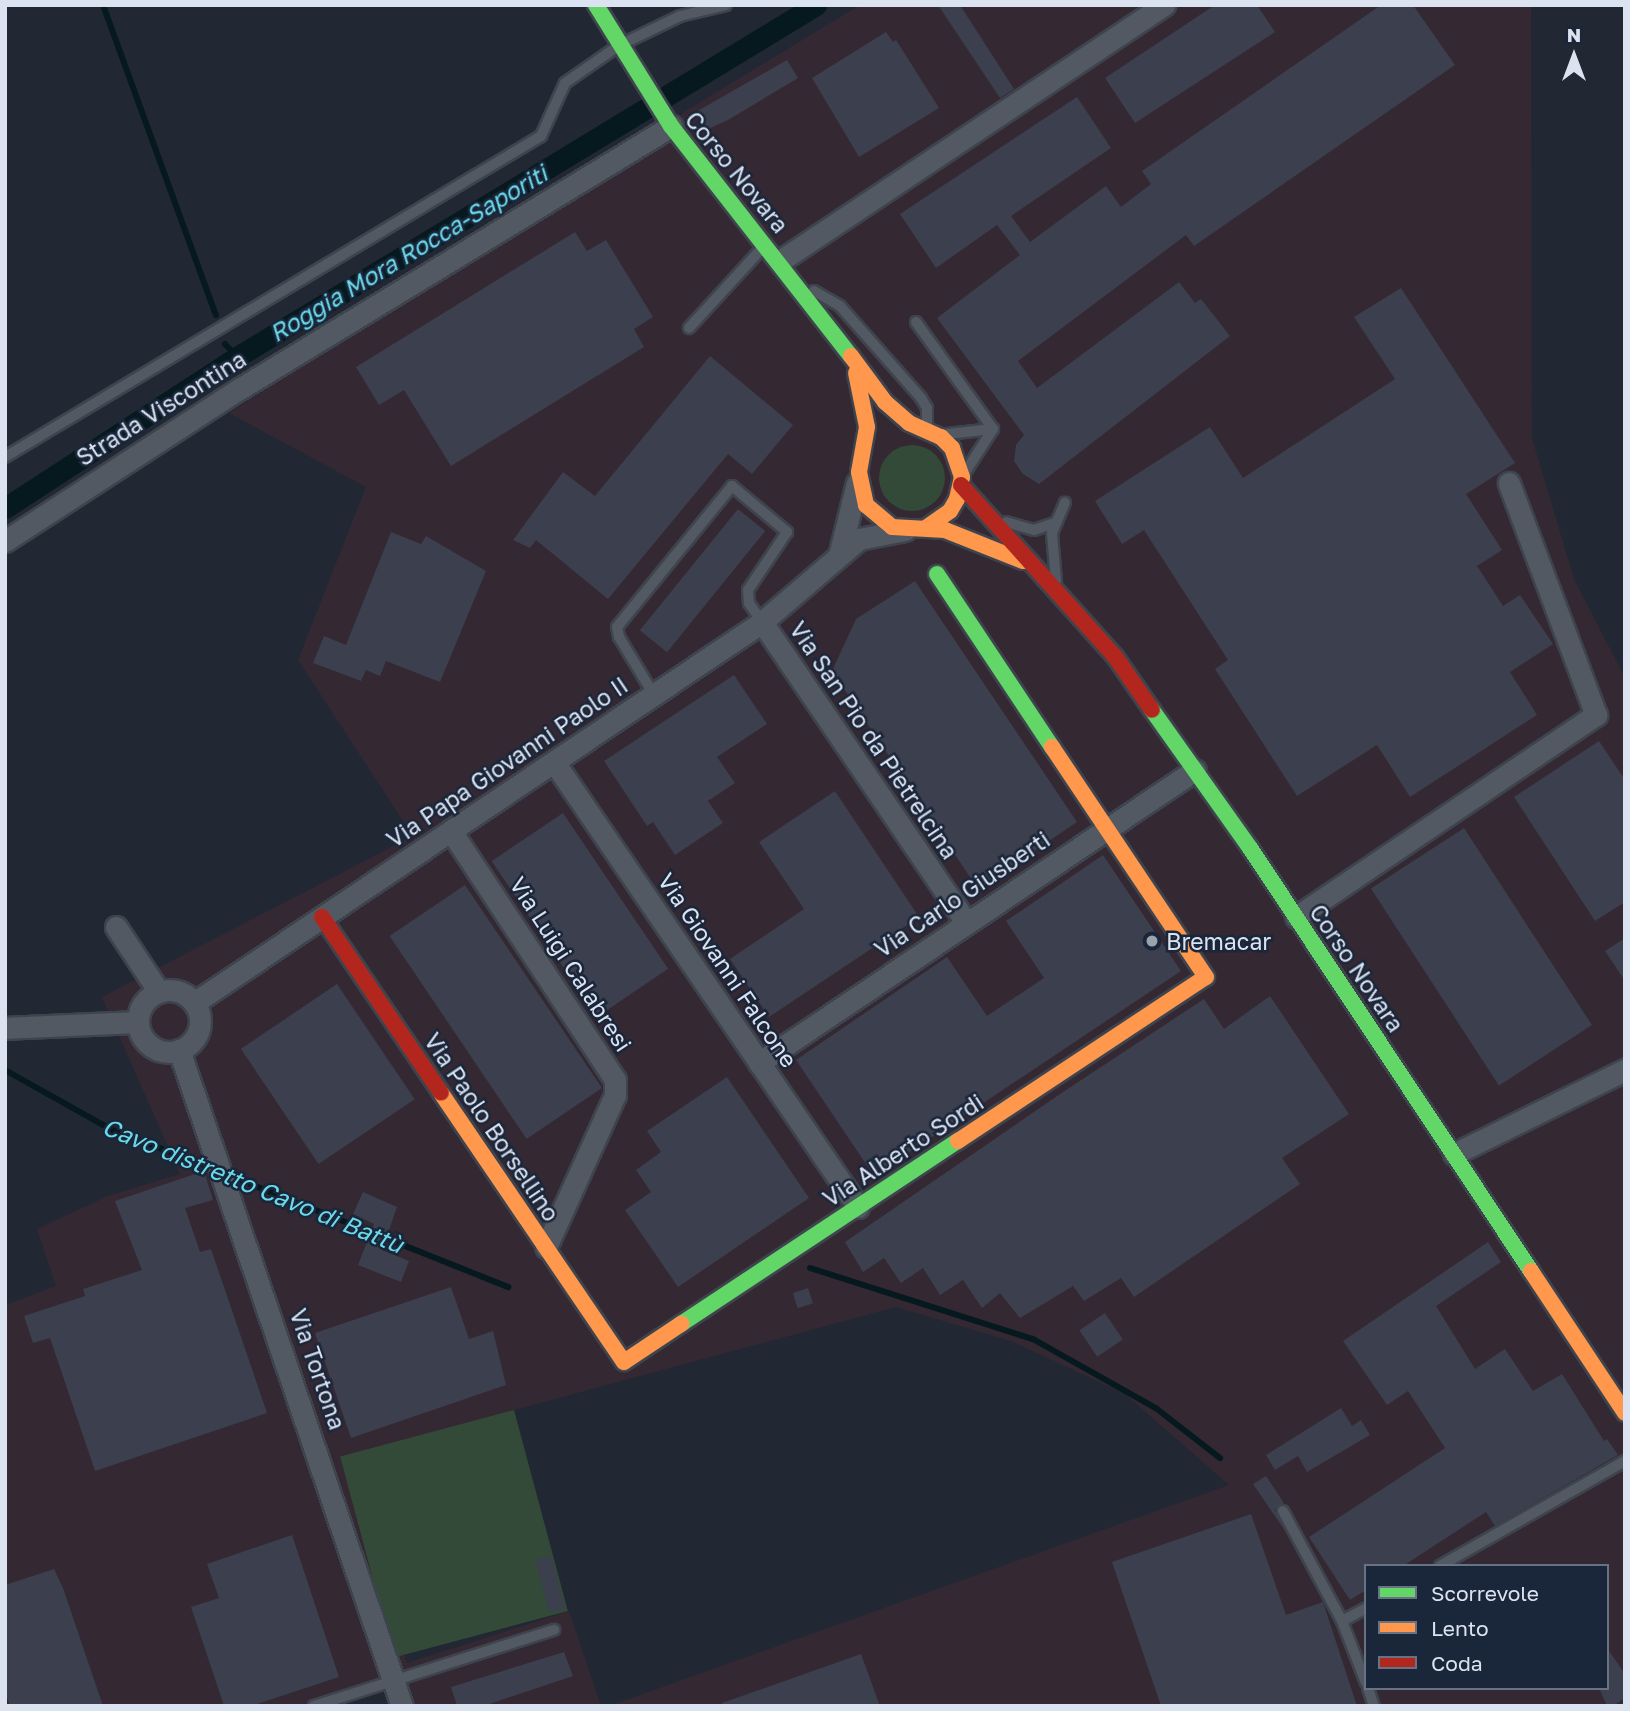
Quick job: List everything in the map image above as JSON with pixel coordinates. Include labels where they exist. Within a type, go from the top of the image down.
[{"type":"main road","name":"Corso Novara","points":[[596,5],[618,46],[666,120],[802,288],[884,402],[909,423],[927,430],[952,448],[962,481],[1030,565],[1058,591],[1116,658],[1296,917],[1625,1413]]},
{"type":"main road","name":"Corso Novara","points":[[852,359],[865,406],[861,466],[866,505],[892,527],[965,535],[1030,565]]},
{"type":"main road","points":[[861,466],[885,434],[908,427],[927,430]]},
{"type":"main road","points":[[918,528],[950,511],[962,481]]},
{"type":"main road","points":[[937,574],[1107,830]]},
{"type":"main road","name":"Via Alberto Sordi","points":[[624,1362],[1206,977],[1107,830]]},
{"type":"main road","name":"Via Paolo Borsellino","points":[[322,917],[624,1362]]},
{"type":"street","points":[[780,261],[1164,5]]},
{"type":"street","name":"Strada Viscontina","points":[[5,541],[241,388],[666,120]]},
{"type":"street","name":"Via Papa Giovanni Paolo II","points":[[840,552],[861,466]]},
{"type":"street","points":[[1296,917],[1596,715],[1508,483]]},
{"type":"street","name":"Via Papa Giovanni Paolo II","points":[[194,1003],[762,622],[824,573],[840,552],[859,539],[918,528]]},
{"type":"street","name":"Via San Pio da Pietrelcina","points":[[762,622],[966,922]]},
{"type":"street","name":"Via Giovanni Falcone","points":[[554,762],[858,1207]]},
{"type":"street","name":"Via Carlo Giusberti","points":[[759,1063],[1195,769]]},
{"type":"street","name":"Via Luigi Calabresi","points":[[451,831],[615,1080],[615,1096],[546,1247]]},
{"type":"street","points":[[116,927],[159,992]]},
{"type":"street","points":[[159,992],[178,992],[194,1003],[198,1031],[179,1050],[151,1047],[138,1022],[143,1003],[159,992]]},
{"type":"street","points":[[5,1028],[138,1022]]},
{"type":"street","name":"Via Tortona","points":[[179,1050],[402,1706]]},
{"type":"street","points":[[1454,1154],[1625,1070]]},
{"type":"lane","points":[[5,457],[541,136],[565,83],[618,46],[680,16],[726,5]]},
{"type":"lane","points":[[689,328],[765,244]]},
{"type":"lane","points":[[802,288],[822,293],[857,325],[921,398],[927,408],[927,430],[953,435],[993,429]]},
{"type":"lane","points":[[916,322],[993,429]]},
{"type":"lane","points":[[962,481],[993,429]]},
{"type":"lane","points":[[654,695],[618,637],[617,627],[732,486],[787,532],[748,590],[749,603],[762,622]]},
{"type":"lane","points":[[1058,591],[1052,533],[1065,503]]},
{"type":"lane","points":[[992,517],[1034,530],[1057,522]]},
{"type":"lane","points":[[1444,1564],[1625,1461]]},
{"type":"lane","points":[[1283,1511],[1342,1621],[1364,1678]]},
{"type":"lane","points":[[1342,1621],[1364,1609]]},
{"type":"lane","points":[[314,1706],[554,1630]]},
{"type":"shaded area","points":[[860,5],[1531,5],[1532,438],[1574,579],[1625,678],[1625,1706],[609,1706],[1229,1485],[1125,1394],[1011,1341],[896,1307],[514,1410],[342,1463],[407,1663],[569,1611],[601,1706],[415,1706],[406,1683],[336,1706],[5,1706],[5,1305],[56,1286],[37,1229],[108,1196],[180,1174],[102,997],[413,836],[298,660],[366,487],[229,413],[572,195],[645,156],[684,112]]},
{"type":"green space","points":[[905,445],[919,445],[931,450],[940,459],[945,478],[943,491],[936,502],[919,511],[905,511],[893,506],[884,497],[879,485],[879,471],[884,459],[893,450]]},
{"type":"green space","points":[[514,1410],[568,1611],[394,1657],[340,1457]]},
{"type":"building","points":[[938,5],[960,5],[1014,89],[1000,98]]},
{"type":"building","points":[[1215,5],[1257,5],[1275,32],[1135,123],[1105,78]]},
{"type":"building","points":[[1381,5],[1413,5],[1455,65],[1194,246],[1186,235],[1018,361],[1037,388],[1179,282],[1195,303],[1201,299],[1230,336],[1039,484],[1023,474],[1014,461],[1016,445],[1024,435],[937,318],[1020,255],[997,225],[936,268],[900,214],[1077,97],[1111,148],[1011,216],[1030,242],[1106,186],[1121,207],[1151,184],[1142,171]]},
{"type":"building","points":[[886,32],[893,42],[896,40],[939,108],[859,157],[812,78]]},
{"type":"building","points":[[787,60],[798,78],[728,120],[708,129],[694,113]]},
{"type":"building","points":[[575,232],[587,251],[606,240],[653,317],[634,329],[644,347],[451,466],[404,390],[379,405],[356,367]]},
{"type":"building","points":[[1401,288],[1515,463],[1466,494],[1502,550],[1477,566],[1503,606],[1520,595],[1553,644],[1510,672],[1537,715],[1410,797],[1377,745],[1297,796],[1215,669],[1228,660],[1144,530],[1122,544],[1095,501],[1210,427],[1243,478],[1395,379],[1354,317]]},
{"type":"building","points":[[710,356],[793,425],[752,474],[728,454],[608,599],[536,540],[530,548],[513,540],[563,472],[595,496]]},
{"type":"building","points":[[738,509],[765,531],[667,652],[640,630]]},
{"type":"building","points":[[391,532],[421,544],[426,536],[486,571],[440,682],[386,661],[380,676],[366,670],[361,681],[313,663],[324,636],[346,645]]},
{"type":"building","points":[[915,581],[1077,822],[978,889],[832,671],[856,619]]},
{"type":"building","points":[[734,675],[767,724],[717,757],[735,783],[708,801],[723,823],[675,855],[653,822],[647,826],[604,761]]},
{"type":"building","points":[[1599,741],[1625,780],[1625,902],[1595,921],[1514,797]]},
{"type":"building","points":[[835,791],[919,917],[769,1017],[730,959],[804,909],[759,842]]},
{"type":"building","points":[[563,813],[668,969],[597,1017],[492,861]]},
{"type":"building","points":[[1464,828],[1592,1025],[1499,1086],[1371,888]]},
{"type":"building","points":[[1103,855],[1181,971],[874,1176],[796,1060],[947,957],[987,1016],[1044,978],[1006,921]]},
{"type":"building","points":[[465,885],[602,1088],[527,1139],[390,936]]},
{"type":"building","points":[[1625,938],[1625,981],[1605,951]]},
{"type":"building","points":[[337,984],[415,1099],[319,1164],[241,1049]]},
{"type":"building","points":[[1270,996],[1349,1114],[1282,1158],[1300,1184],[1134,1297],[1121,1278],[1084,1301],[1073,1286],[1020,1318],[1000,1293],[982,1308],[963,1280],[940,1295],[923,1268],[901,1283],[884,1258],[863,1272],[845,1242],[1063,1092],[1204,999],[1224,1029]]},
{"type":"building","points":[[727,1077],[809,1198],[678,1287],[625,1210],[651,1192],[636,1170],[661,1152],[647,1131]]},
{"type":"building","points":[[204,1171],[213,1200],[185,1208],[200,1252],[211,1249],[267,1413],[95,1471],[50,1338],[33,1343],[24,1316],[85,1296],[83,1289],[142,1270],[115,1201]]},
{"type":"building","points":[[363,1192],[397,1207],[382,1250],[409,1261],[401,1282],[358,1265],[374,1224],[353,1214]]},
{"type":"building","points":[[1488,1242],[1501,1262],[1436,1306],[1475,1369],[1505,1349],[1533,1391],[1562,1374],[1604,1441],[1607,1439],[1618,1455],[1495,1526],[1486,1512],[1406,1564],[1364,1564],[1364,1591],[1350,1600],[1309,1537],[1445,1448],[1408,1391],[1387,1405],[1343,1341]]},
{"type":"building","points":[[451,1287],[469,1339],[493,1331],[506,1385],[351,1438],[315,1333]]},
{"type":"building","points":[[808,1288],[813,1303],[798,1308],[793,1293]]},
{"type":"building","points":[[1105,1313],[1123,1340],[1097,1357],[1079,1330]]},
{"type":"building","points":[[1341,1408],[1352,1426],[1361,1420],[1370,1435],[1307,1472],[1298,1456],[1275,1470],[1266,1455]]},
{"type":"building","points":[[1266,1476],[1284,1503],[1275,1510],[1283,1528],[1253,1484]]},
{"type":"building","points":[[1251,1514],[1286,1615],[1323,1602],[1357,1706],[1161,1706],[1112,1562]]},
{"type":"building","points":[[292,1535],[339,1677],[251,1706],[224,1706],[191,1607],[219,1598],[207,1564]]},
{"type":"building","points":[[551,1556],[565,1608],[550,1612],[536,1560]]},
{"type":"building","points":[[54,1569],[103,1706],[10,1706],[5,1692],[5,1585]]},
{"type":"building","points":[[1609,1651],[1625,1674],[1625,1698],[1613,1706],[1607,1706],[1600,1690],[1609,1690]]},
{"type":"building","points":[[564,1652],[573,1676],[483,1706],[457,1706],[451,1687]]},
{"type":"building","points":[[861,1654],[880,1706],[722,1706],[722,1703]]},
{"type":"waterway","points":[[103,5],[216,315]]},
{"type":"waterway","name":"Roggia Mora Rocca-Saporiti","points":[[5,508],[237,357],[816,5]]},
{"type":"waterway","points":[[225,344],[237,357]]},
{"type":"waterway","name":"Cavo distretto Cavo di Battù","points":[[5,1070],[110,1129],[215,1169]]},
{"type":"waterway","name":"Cavo distretto Cavo di Battù","points":[[228,1175],[508,1287]]},
{"type":"waterway","name":"Cavo distretto Cavo di Battù","points":[[810,1268],[1033,1339],[1157,1409],[1220,1458]]},
{"type":"traffic: fast","points":[[596,5],[671,126],[851,356]]},
{"type":"traffic: fast","points":[[937,574],[1052,747]]},
{"type":"traffic: fast","points":[[1152,710],[1250,848],[1531,1271]]},
{"type":"traffic: fast","points":[[681,1324],[958,1141]]},
{"type":"traffic: slow","points":[[851,356],[885,402],[909,423],[941,437],[952,448],[962,477],[957,499],[950,511],[927,527]]},
{"type":"traffic: slow","points":[[856,373],[867,427],[859,472],[866,505],[892,527],[945,530],[1023,561]]},
{"type":"traffic: slow","points":[[958,1141],[1206,977],[1052,747]]},
{"type":"traffic: slow","points":[[441,1093],[624,1362],[681,1324]]},
{"type":"traffic: slow","points":[[1531,1271],[1625,1413]]},
{"type":"traffic: jam","points":[[961,485],[1116,658],[1152,710]]},
{"type":"traffic: jam","points":[[322,917],[441,1093]]},
{"type":"place","name":"Bremacar","points":[[1152,941]]}]
